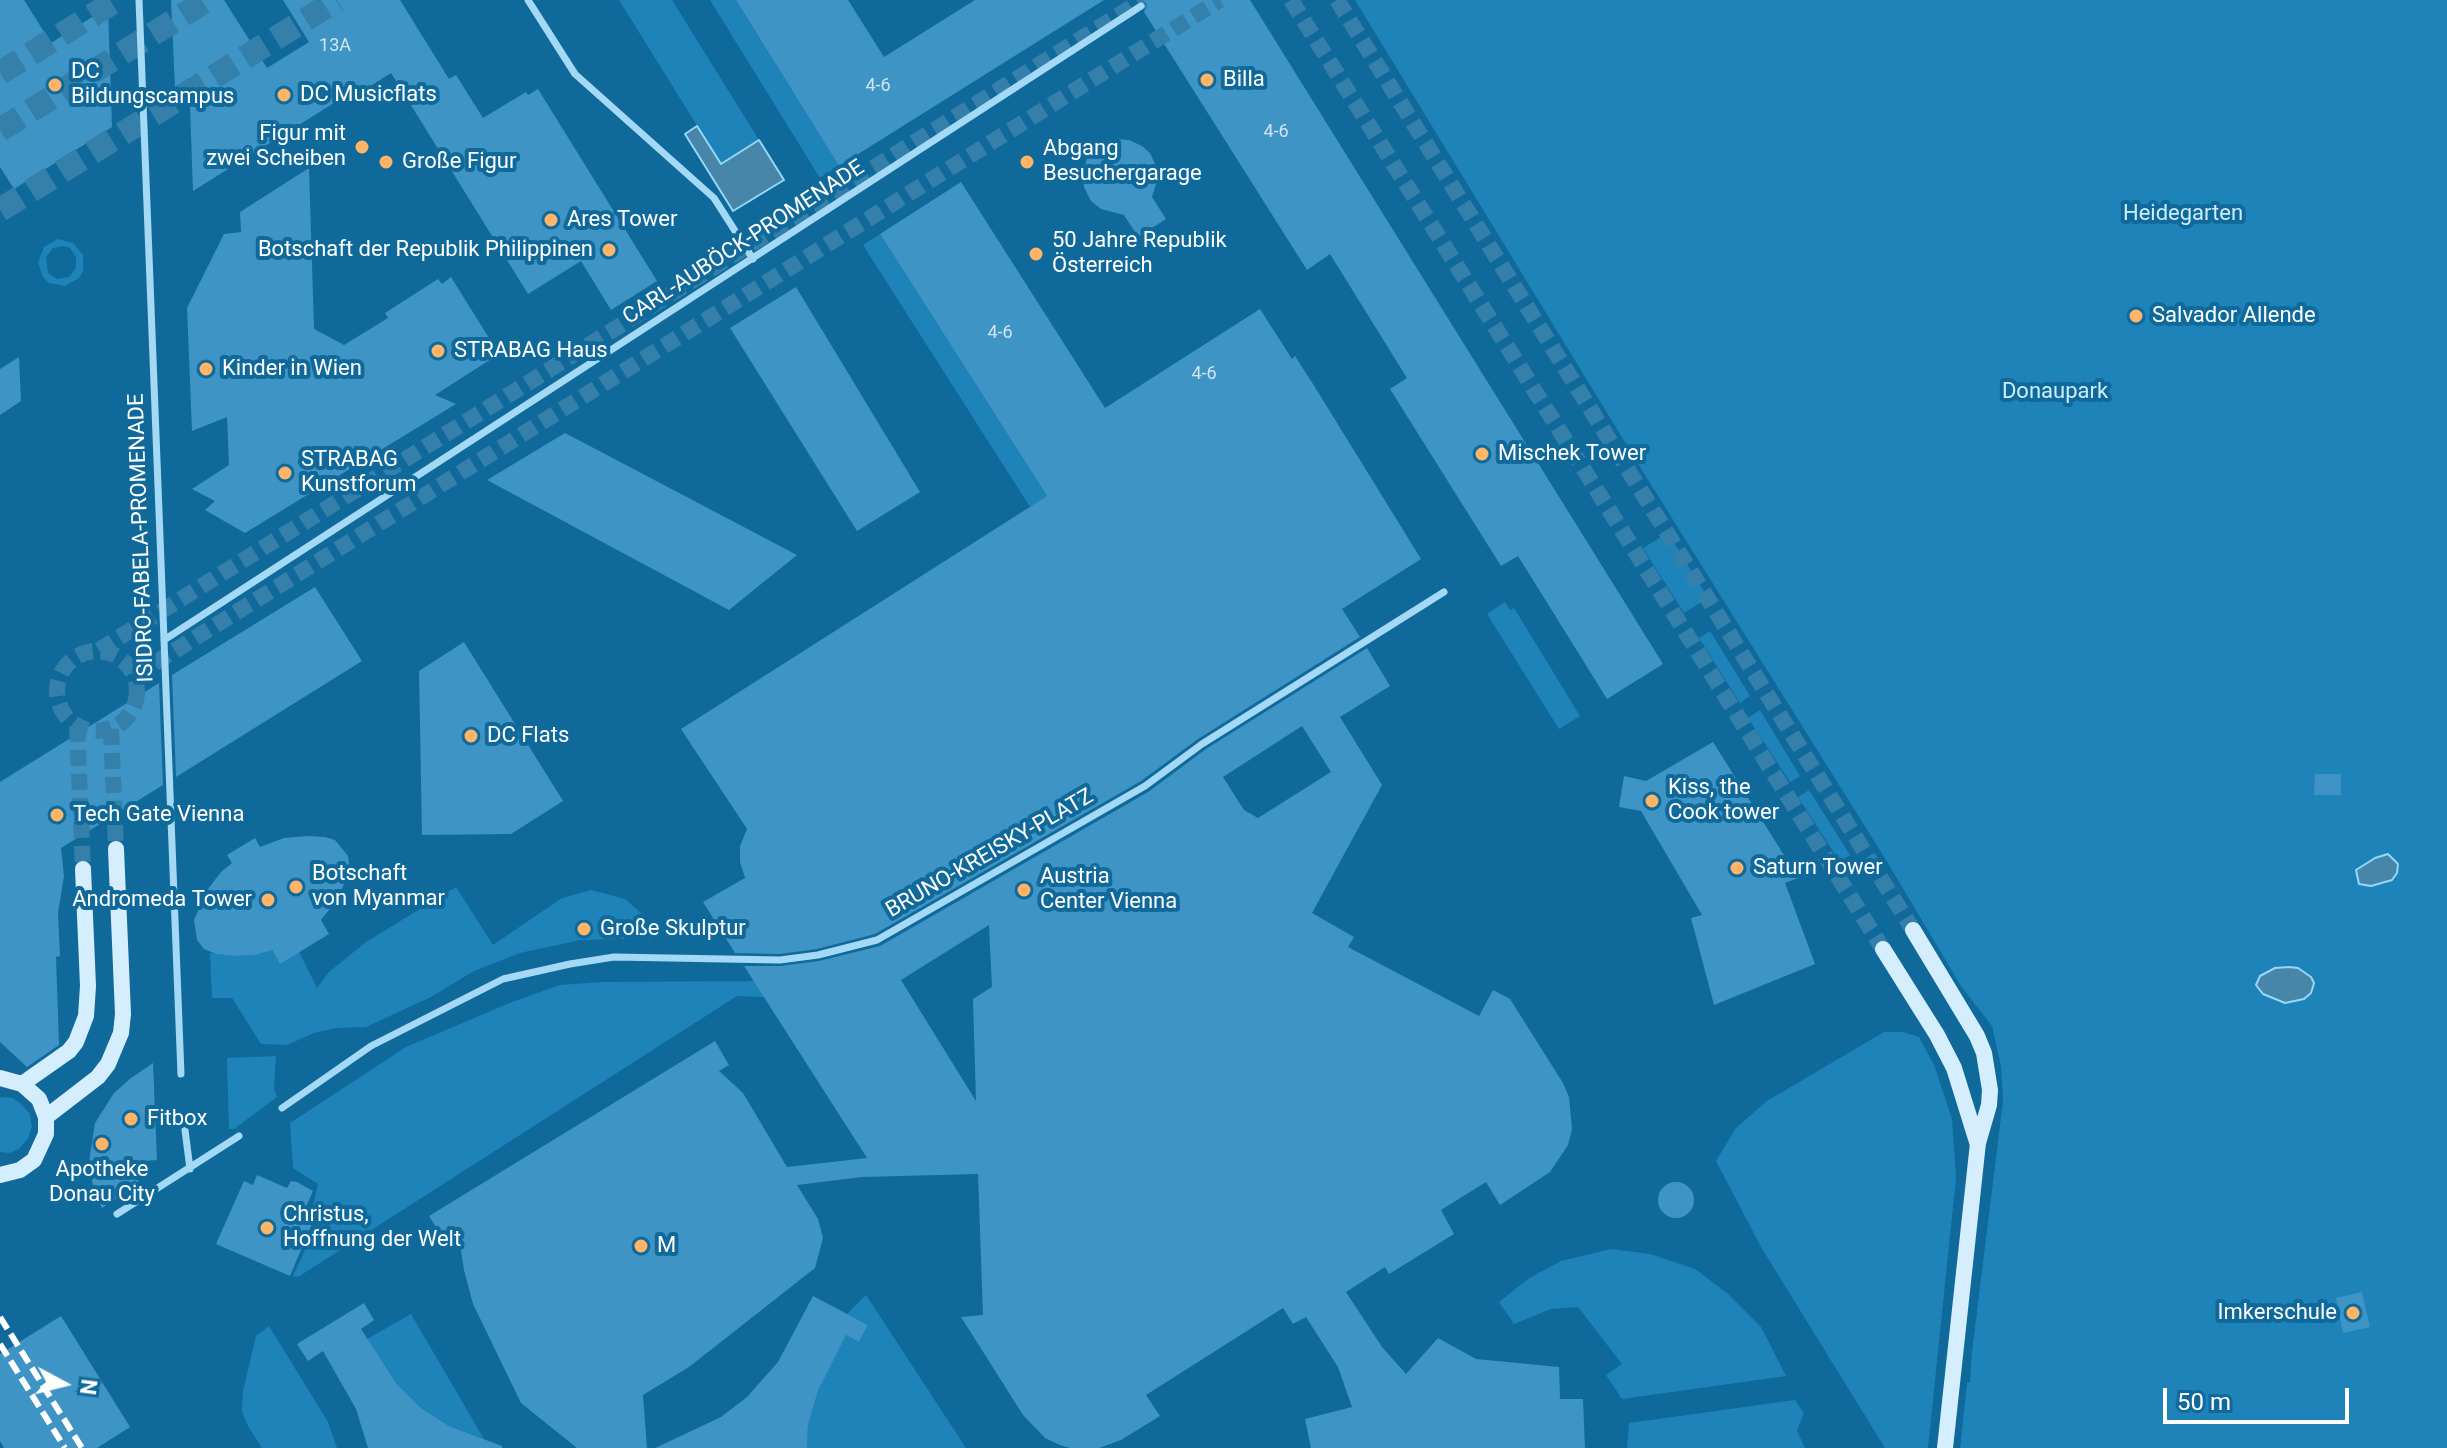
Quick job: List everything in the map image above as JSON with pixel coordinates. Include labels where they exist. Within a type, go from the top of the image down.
[{"type":"main road","points":[[46,1117],[98,1077],[108,1064],[121,1033],[123,1014],[116,849]]},
{"type":"main road","points":[[22,1084],[69,1051],[86,1016],[88,986],[83,869]]},
{"type":"main road","points":[[1913,930],[1968,1019],[1984,1053],[1990,1090],[1978,1143],[1945,1448]]},
{"type":"main road","points":[[1883,949],[1954,1068],[1978,1143]]},
{"type":"main road","points":[[0,1078],[22,1084],[39,1099],[46,1117],[46,1134],[34,1160],[20,1170],[0,1175]]},
{"type":"street","name":"ISIDRO-FABELA-PROMENADE","points":[[139,0],[181,1074]]},
{"type":"street","points":[[528,0],[575,74],[714,198],[753,259]]},
{"type":"street","name":"CARL-AUBÖCK-PROMENADE","points":[[164,640],[1141,6]]},
{"type":"street","name":"BRUNO-KREISKY-PLATZ","points":[[282,1108],[371,1046],[503,979],[614,957],[780,960],[818,955],[877,940],[1145,786],[1202,744],[1444,592]]},
{"type":"street","points":[[185,1130],[190,1169]]},
{"type":"street","points":[[117,1214],[239,1136]]},
{"type":"green space","points":[[619,0],[672,0],[759,140],[721,164]]},
{"type":"green space","points":[[710,0],[736,0],[839,166],[820,178]]},
{"type":"green space","name":"Donaupark","points":[[1355,0],[2447,0],[2447,1448],[1960,1448],[2003,1101],[2001,1066],[1992,1026],[1961,986]]},
{"type":"green space","points":[[880,234],[1047,496],[1030,507],[863,245]]},
{"type":"green space","points":[[58,239],[73,243],[83,255],[83,271],[79,278],[65,286],[49,283],[43,277],[38,262],[44,247]],"holes":[[[53,248],[70,248],[76,257],[76,268],[69,277],[57,279],[48,273],[46,257]]]},
{"type":"green space","points":[[737,244],[742,253],[653,311],[647,302]]},
{"type":"green space","points":[[1668,533],[1708,598],[1684,613],[1643,548]]},
{"type":"green space","points":[[1505,602],[1510,610],[1514,608],[1580,716],[1559,729],[1487,614]]},
{"type":"green space","points":[[1710,631],[1750,696],[1740,703],[1699,638]]},
{"type":"green space","points":[[1760,710],[1800,776],[1790,782],[1748,718]]},
{"type":"green space","points":[[1809,790],[1850,855],[1840,862],[1798,797]]},
{"type":"green space","points":[[456,887],[493,945],[562,898],[591,890],[625,899],[642,914],[657,938],[580,940],[520,953],[474,971],[431,997],[366,1027],[336,1028],[314,1033],[287,1045],[261,1044],[232,998],[212,998],[210,953],[256,955],[267,952],[262,942],[265,940],[280,963],[299,952],[317,988],[329,972],[366,942]]},
{"type":"green space","points":[[780,981],[765,997],[737,996],[298,1277],[293,1276],[322,1213],[313,1207],[318,1184],[293,1168],[290,1123],[406,1047],[560,985]]},
{"type":"green space","points":[[1884,1032],[1903,1032],[1919,1037],[1934,1065],[1952,1119],[1956,1178],[1928,1448],[1885,1448],[1761,1247],[1716,1161],[1736,1128],[1767,1101]]},
{"type":"green space","points":[[276,1056],[274,1088],[277,1097],[234,1129],[229,1129],[227,1058]]},
{"type":"green space","points":[[0,1097],[13,1098],[30,1114],[32,1127],[28,1138],[19,1149],[9,1153],[0,1152]]},
{"type":"green space","points":[[1611,1249],[1650,1254],[1695,1269],[1727,1293],[1761,1327],[1786,1376],[1622,1399],[1606,1375],[1622,1364],[1578,1307],[1551,1309],[1514,1324],[1499,1302],[1528,1279],[1561,1261]]},
{"type":"green space","points":[[866,1295],[966,1448],[807,1448],[808,1425],[818,1391],[846,1335],[859,1342],[868,1325],[847,1314]]},
{"type":"green space","points":[[411,1314],[484,1439],[449,1426],[421,1408],[396,1383],[367,1339]]},
{"type":"green space","points":[[269,1326],[328,1422],[337,1448],[262,1448],[248,1426],[242,1412],[243,1391],[256,1336]]},
{"type":"green space","points":[[1795,1400],[1804,1413],[1797,1431],[1805,1448],[1627,1448],[1629,1423]]},
{"type":"shaded area","points":[[697,126],[721,164],[759,140],[784,180],[733,211],[685,134]]},
{"type":"shaded area","points":[[2388,854],[2398,864],[2392,880],[2371,886],[2359,884],[2356,870]]},
{"type":"shaded area","points":[[2275,968],[2298,968],[2314,983],[2311,993],[2304,999],[2285,1003],[2263,994],[2256,985],[2260,976]]},
{"type":"building","name":"DC Bildungscampus","points":[[0,0],[24,0],[51,43],[108,7],[112,127],[14,189],[0,167]]},
{"type":"building","points":[[171,0],[224,0],[267,68],[309,42],[283,0],[400,0],[449,79],[456,75],[483,118],[526,92],[528,95],[538,89],[657,281],[611,310],[581,261],[528,294],[391,73],[352,98],[350,93],[193,191],[189,78],[175,87]]},
{"type":"building","points":[[736,0],[848,0],[884,57],[975,0],[1104,0],[839,166]]},
{"type":"building","points":[[1143,0],[1250,0],[1663,664],[1607,699],[1518,556],[1501,566],[1390,389],[1407,378],[1330,254],[1307,270],[1144,12],[1147,5]]},
{"type":"building","points":[[1117,139],[1142,146],[1150,153],[1157,168],[1152,197],[1166,219],[1138,237],[1124,215],[1101,209],[1091,201],[1084,187],[1083,171],[1088,156],[1100,144]]},
{"type":"building","name":"STRABAG Haus","points":[[309,168],[314,329],[344,345],[388,318],[385,313],[438,279],[442,284],[451,277],[499,354],[435,395],[456,404],[245,533],[205,510],[215,501],[192,489],[229,465],[227,417],[192,431],[187,308],[224,234],[241,232],[240,212]]},
{"type":"building","points":[[961,182],[1105,408],[1260,309],[1292,359],[1295,356],[1421,559],[1342,609],[1360,637],[1198,739],[1141,781],[875,934],[817,949],[780,954],[735,953],[703,902],[745,878],[740,862],[740,846],[747,829],[681,729],[1047,496],[880,234]]},
{"type":"building","points":[[796,287],[920,492],[857,531],[730,328]]},
{"type":"building","points":[[19,357],[21,401],[0,415],[0,369]]},
{"type":"building","points":[[565,433],[797,555],[729,610],[487,480]]},
{"type":"building","points":[[315,587],[362,661],[176,777],[172,675]]},
{"type":"building","name":"DC Flats","points":[[464,642],[563,801],[511,834],[422,835],[419,671]]},
{"type":"building","points":[[1367,648],[1390,686],[1340,717],[1382,785],[1312,913],[1354,937],[1348,947],[1479,1016],[1493,990],[1510,999],[1563,1083],[1569,1097],[1572,1129],[1568,1145],[1550,1172],[1500,1205],[1486,1182],[1441,1210],[1454,1234],[1389,1274],[1385,1267],[1346,1292],[1382,1347],[1406,1374],[1438,1338],[1476,1359],[1559,1367],[1560,1399],[1583,1399],[1585,1448],[1311,1448],[1305,1419],[1352,1407],[1338,1367],[1306,1317],[1293,1324],[1283,1308],[1146,1395],[1160,1416],[1121,1440],[1099,1448],[1060,1445],[1045,1438],[1023,1415],[961,1317],[983,1315],[978,1174],[862,1177],[797,1185],[818,1219],[823,1238],[815,1268],[689,1367],[643,1395],[647,1448],[577,1448],[521,1403],[473,1304],[458,1232],[444,1240],[429,1216],[715,1041],[729,1065],[719,1071],[743,1093],[787,1167],[867,1158],[744,966],[819,961],[880,946],[1148,792],[1206,749]],"holes":[[[1302,726],[1331,772],[1258,818],[1244,810],[1223,777]],[[989,925],[992,987],[973,999],[976,1101],[901,980]]]},
{"type":"building","points":[[159,683],[163,785],[61,848],[64,876],[58,913],[60,956],[56,957],[59,1045],[27,1067],[0,1042],[0,782]]},
{"type":"building","name":"Saturn Tower","points":[[1713,742],[1787,860],[1796,858],[1801,877],[1785,883],[1815,964],[1714,1005],[1691,918],[1702,915],[1641,811],[1619,807],[1624,776],[1646,781]]},
{"type":"building","points":[[2315,774],[2341,774],[2341,795],[2314,795]]},
{"type":"building","name":"Andromeda Tower","points":[[307,836],[335,840],[348,856],[345,882],[336,901],[321,920],[329,934],[280,964],[272,950],[235,956],[204,949],[197,940],[194,920],[208,889],[232,863],[227,855],[255,838],[260,847],[284,838]]},
{"type":"building","points":[[153,1063],[157,1160],[133,1162],[139,1184],[102,1208],[94,1193],[89,1162],[95,1123],[114,1093]]},
{"type":"building","name":"Christus, Hoffnung der Welt","points":[[257,1175],[287,1188],[291,1181],[297,1182],[313,1191],[306,1207],[317,1212],[290,1276],[216,1244],[244,1181],[253,1185]]},
{"type":"building","points":[[1676,1182],[1688,1188],[1694,1200],[1688,1212],[1676,1218],[1664,1212],[1658,1200],[1664,1188]]},
{"type":"building","name":"Imkerschule","points":[[2362,1292],[2370,1327],[2343,1333],[2336,1298]]},
{"type":"building","points":[[813,1296],[868,1325],[859,1342],[846,1335],[818,1391],[808,1425],[807,1448],[655,1448],[721,1417],[747,1397],[778,1362]]},
{"type":"building","points":[[364,1303],[374,1320],[361,1329],[396,1383],[421,1408],[449,1426],[502,1448],[368,1448],[356,1409],[323,1351],[308,1361],[297,1344]]},
{"type":"building","points":[[61,1316],[130,1427],[97,1448],[4,1448],[0,1441],[0,1354]]},
{"type":"tunnel","points":[[0,73],[117,0]]},
{"type":"tunnel","points":[[0,130],[207,0]]},
{"type":"tunnel","points":[[0,210],[337,0]]},
{"type":"tunnel","points":[[99,650],[1143,0]]},
{"type":"tunnel","points":[[134,676],[1220,0]]},
{"type":"tunnel","points":[[1291,0],[1883,949]]},
{"type":"tunnel","points":[[1337,0],[1913,930]]},
{"type":"tunnel","points":[[89,651],[105,651],[126,662],[137,683],[137,691],[137,699],[126,720],[105,731],[89,731],[75,725],[63,713],[57,699],[57,683],[63,669],[75,657],[89,651]]},
{"type":"tunnel","points":[[77,726],[83,869]]},
{"type":"tunnel","points":[[111,729],[116,849]]},
{"type":"railway","points":[[0,1317],[82,1448]]},
{"type":"railway","points":[[0,1344],[65,1448]]},
{"type":"place","name":"Billa","points":[[1207,80]]},
{"type":"place","name":"DC Bildungscampus","points":[[55,85]]},
{"type":"place","name":"DC Musicflats","points":[[284,95]]},
{"type":"place","name":"Figur mit zwei Scheiben","points":[[362,147]]},
{"type":"place","name":"Große Figur","points":[[386,162]]},
{"type":"place","name":"Abgang Besuchergarage","points":[[1027,162]]},
{"type":"place","name":"Ares Tower","points":[[551,220]]},
{"type":"place","name":"Botschaft der Republik Philippinen","points":[[609,250]]},
{"type":"place","name":"50 Jahre Republik Österreich","points":[[1036,254]]},
{"type":"place","name":"Salvador Allende","points":[[2136,316]]},
{"type":"place","name":"STRABAG Haus","points":[[438,351]]},
{"type":"place","name":"Kinder in Wien","points":[[206,369]]},
{"type":"place","name":"Mischek Tower","points":[[1482,454]]},
{"type":"place","name":"STRABAG Kunstforum","points":[[285,473]]},
{"type":"place","name":"DC Flats","points":[[471,736]]},
{"type":"place","name":"Kiss, the Cook tower","points":[[1652,801]]},
{"type":"place","name":"Tech Gate Vienna","points":[[57,815]]},
{"type":"place","name":"Saturn Tower","points":[[1737,868]]},
{"type":"place","name":"Botschaft von Myanmar","points":[[296,887]]},
{"type":"place","name":"Austria Center Vienna","points":[[1024,890]]},
{"type":"place","name":"Andromeda Tower","points":[[268,900]]},
{"type":"place","name":"Große Skulptur","points":[[584,929]]},
{"type":"place","name":"Fitbox","points":[[131,1119]]},
{"type":"place","name":"Apotheke Donau City","points":[[102,1144]]},
{"type":"place","name":"Christus, Hoffnung der Welt","points":[[267,1228]]},
{"type":"place","name":"M","points":[[641,1246]]},
{"type":"place","name":"Imkerschule","points":[[2353,1313]]},
{"type":"park label","name":"Heidegarten","points":[[2183,214]]}]
